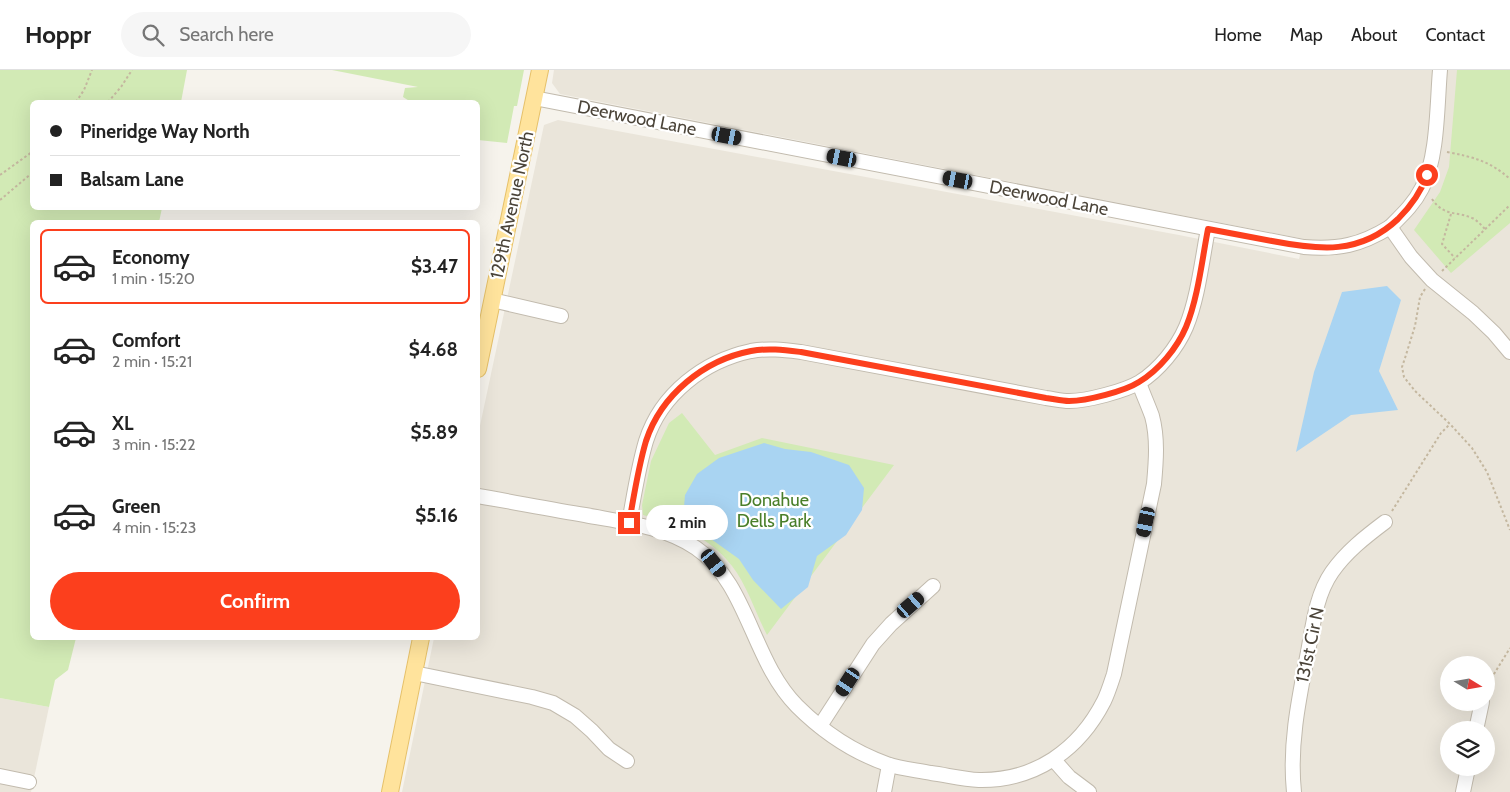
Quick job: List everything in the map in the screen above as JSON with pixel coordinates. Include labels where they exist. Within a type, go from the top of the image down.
[{"type":"main road","name":"129th Avenue North","points":[[480,359],[540,70]]},
{"type":"main road","points":[[390,792],[421,640]]},
{"type":"street","name":"Deerwood Lane","points":[[534,98],[1208,229],[1322,249],[1340,248],[1374,237],[1390,227],[1409,209],[1423,187],[1431,162],[1440,70]]},
{"type":"street","points":[[1390,227],[1411,257],[1432,280],[1473,313],[1509,348]]},
{"type":"street","points":[[629,523],[647,440],[657,418],[671,398],[688,381],[708,367],[730,357],[761,350],[777,349],[801,352],[1069,401],[1093,398],[1139,382],[1159,366],[1174,348],[1186,327],[1194,303],[1208,229]]},
{"type":"street","points":[[492,300],[561,316]]},
{"type":"street","points":[[480,496],[629,523],[674,536],[696,548],[714,563],[727,580],[763,657],[777,681],[796,705],[845,745],[889,765],[979,780],[1005,778],[1031,771],[1054,760],[1075,743],[1092,722],[1105,700],[1114,674],[1154,484],[1156,462],[1156,440],[1152,417],[1139,382]]},
{"type":"street","name":"131st Cir N","points":[[1294,792],[1293,754],[1295,724],[1314,618],[1322,593],[1332,573],[1347,554],[1385,522]]},
{"type":"street","points":[[820,726],[873,644],[891,624],[933,586]]},
{"type":"street","points":[[414,674],[532,697],[553,704],[574,716],[610,749],[628,761]]},
{"type":"street","points":[[1054,760],[1069,777],[1089,792]]},
{"type":"street","points":[[884,792],[889,765]]},
{"type":"street","points":[[0,776],[30,782]]},
{"type":"street","points":[[1463,792],[1466,776]]},
{"type":"path","points":[[77,100],[84,90],[92,70]]},
{"type":"path","points":[[110,100],[121,88],[132,70]]},
{"type":"path","points":[[1447,152],[1485,161],[1510,179]]},
{"type":"path","points":[[0,175],[30,153]]},
{"type":"path","points":[[0,200],[30,175]]},
{"type":"path","points":[[1432,199],[1436,205],[1451,214],[1472,218],[1485,229]]},
{"type":"path","points":[[1510,205],[1432,280],[1420,297],[1415,326],[1402,367],[1404,377],[1409,384],[1472,448],[1487,472],[1510,530]]},
{"type":"path","points":[[1451,214],[1442,244],[1455,258]]},
{"type":"path","points":[[1385,522],[1442,433],[1450,424]]},
{"type":"path","points":[[1495,672],[1510,648]]},
{"type":"shaded area","points":[[554,70],[1510,70],[1510,792],[402,792],[434,640],[480,640],[480,426],[544,125],[558,120],[1299,259],[1304,239],[560,94],[552,83]]},
{"type":"shaded area","points":[[0,698],[49,707],[31,792],[0,792]]},
{"type":"green space","points":[[0,70],[187,70],[181,100],[30,100],[30,210],[162,210],[159,220],[30,220],[30,640],[76,640],[68,670],[55,680],[49,707],[0,698]]},
{"type":"green space","points":[[332,70],[524,70],[517,106],[514,106],[507,143],[480,140],[480,100],[408,100],[403,97],[405,88],[418,87]]},
{"type":"green space","points":[[1457,70],[1510,70],[1510,223],[1451,273],[1414,230],[1440,192],[1449,167]]},
{"type":"green space","name":"Donahue Dells Park","points":[[682,413],[715,455],[762,438],[894,465],[767,635],[742,582],[732,566],[714,547],[680,527],[643,515],[642,505],[651,461],[669,423]]},
{"type":"water","points":[[1387,286],[1401,300],[1379,371],[1398,410],[1351,415],[1296,452],[1314,372],[1342,292]]},
{"type":"water","name":"Donahue Dells Park","points":[[764,443],[785,449],[811,452],[849,465],[864,488],[862,510],[846,535],[817,556],[808,587],[781,609],[753,580],[739,559],[683,519],[685,495],[697,474],[719,458]]},
{"type":"route","points":[[629,523],[647,440],[657,418],[671,398],[688,381],[708,367],[730,357],[753,351],[777,349],[1046,398],[1069,401],[1093,398],[1139,382],[1159,366],[1174,348],[1186,327],[1194,303],[1208,229],[1304,247],[1340,248],[1374,237],[1390,227],[1409,209],[1423,187],[1427,175]]}]
